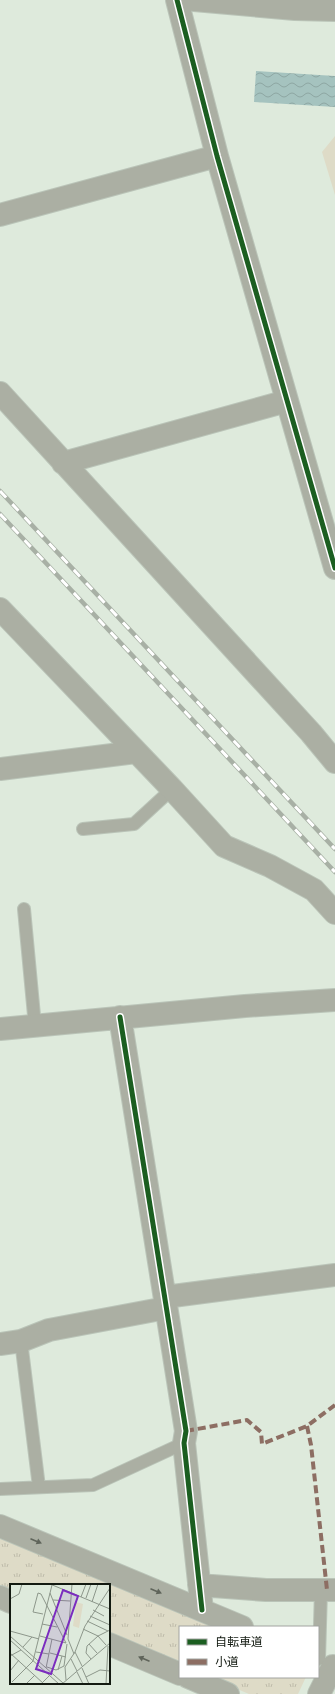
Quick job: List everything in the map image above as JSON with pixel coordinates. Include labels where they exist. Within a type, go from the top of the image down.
[{"type":"street","points":[[177,0],[217,156],[335,568]]},
{"type":"street","points":[[194,0],[295,5],[335,10]]},
{"type":"street","points":[[0,215],[217,156]]},
{"type":"street","points":[[0,393],[63,464],[311,733],[335,762]]},
{"type":"street","points":[[63,464],[287,401]]},
{"type":"street","points":[[0,609],[172,789],[224,846],[270,866],[314,890],[335,913]]},
{"type":"street","points":[[0,769],[136,752]]},
{"type":"street","points":[[0,1029],[335,1000]]},
{"type":"street","points":[[120,1018],[186,1431],[184,1443],[202,1610]]},
{"type":"street","points":[[10,1343],[49,1330],[165,1302],[335,1275]]},
{"type":"street","points":[[0,1526],[240,1626]]},
{"type":"street","points":[[199,1585],[266,1590],[328,1590]]},
{"type":"street","points":[[0,1597],[10,1602]]},
{"type":"street","points":[[110,1644],[179,1674]]},
{"type":"street","points":[[319,1694],[326,1663]]},
{"type":"street","points":[[190,1678],[228,1694]]},
{"type":"lane","points":[[83,829],[134,824],[172,789]]},
{"type":"lane","points":[[24,909],[35,1026]]},
{"type":"lane","points":[[10,1343],[39,1487]]},
{"type":"lane","points":[[0,1489],[93,1485],[184,1443]]},
{"type":"lane","points":[[326,1663],[328,1590]]},
{"type":"green space","points":[[335,136],[335,195],[322,152]]},
{"type":"green space","points":[[0,1532],[222,1626],[179,1626],[179,1665],[110,1635],[110,1584],[10,1584],[10,1594],[0,1589]]},
{"type":"green space","points":[[211,1678],[306,1678],[298,1694],[249,1694]]},
{"type":"water","points":[[256,71],[335,76],[335,107],[254,102]]},
{"type":"railway","points":[[0,491],[335,849]]},
{"type":"railway","points":[[0,514],[335,872]]},
{"type":"marked path","points":[[186,1431],[247,1420],[261,1432],[262,1444],[307,1426],[335,1405]]},
{"type":"marked path","points":[[307,1426],[311,1445],[327,1590]]},
{"type":"cycle path","points":[[177,0],[217,156],[335,568]]},
{"type":"cycle path","points":[[120,1017],[186,1431],[184,1443],[202,1610]]}]
